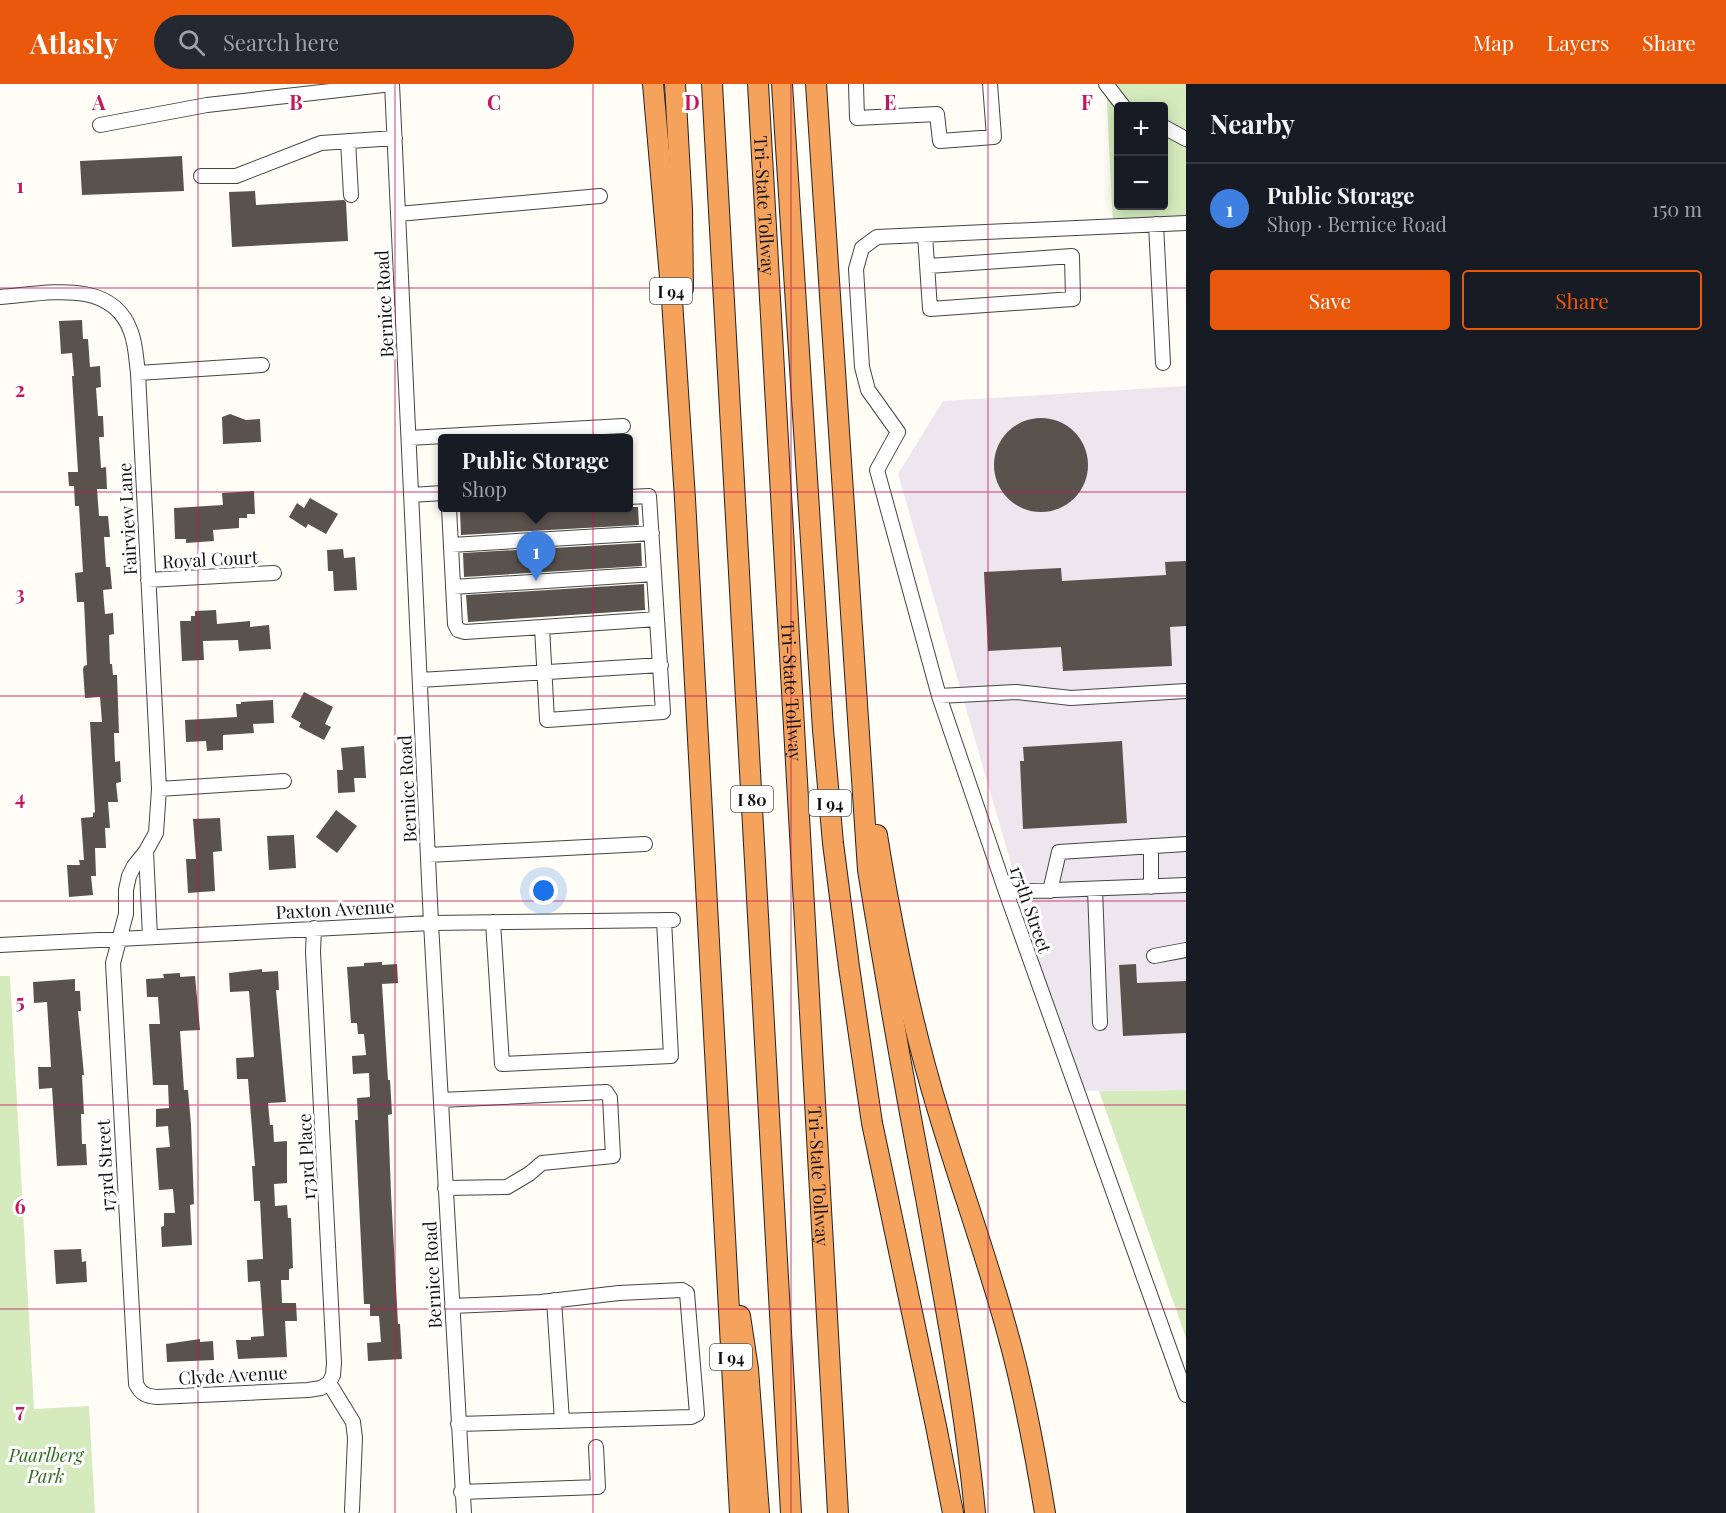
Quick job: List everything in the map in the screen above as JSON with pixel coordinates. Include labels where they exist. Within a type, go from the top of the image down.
[{"type":"highway","name":"I 94","points":[[653,84],[672,300],[685,499],[740,1513]]},
{"type":"highway","points":[[675,84],[682,209],[685,499]]},
{"type":"highway","name":"I 80","points":[[712,84],[791,1513]]},
{"type":"highway","name":"Tri-State Tollway","points":[[758,84],[838,1513]]},
{"type":"highway","name":"I 94","points":[[782,84],[823,730],[835,854],[872,1123],[953,1513]]},
{"type":"highway","points":[[816,84],[868,870],[957,1368],[969,1449],[975,1513]]},
{"type":"highway","points":[[819,146],[825,84]]},
{"type":"highway","points":[[855,696],[902,972],[939,1114],[1008,1332],[1034,1440],[1045,1513]]},
{"type":"highway","points":[[723,1201],[748,1369],[759,1513]]},
{"type":"street","points":[[100,124],[207,105],[392,84]]},
{"type":"street","name":"Bernice Road","points":[[392,84],[431,923],[464,1513]]},
{"type":"street","points":[[856,84],[857,118],[937,114],[940,141],[994,137],[990,84]]},
{"type":"street","points":[[1106,84],[1121,102]]},
{"type":"street","points":[[1168,129],[1186,139]]},
{"type":"street","points":[[201,176],[236,176],[321,143],[395,138]]},
{"type":"street","points":[[348,141],[351,195]]},
{"type":"street","points":[[398,214],[600,196]]},
{"type":"street","points":[[928,266],[1072,256],[1073,298],[930,309],[925,235],[1186,223]]},
{"type":"street","points":[[1156,224],[1163,363]]},
{"type":"street","name":"175th Street","points":[[925,235],[877,237],[862,248],[856,269],[862,367],[868,390],[898,432],[877,470],[939,696],[1006,892],[1186,1395]]},
{"type":"street","name":"Fairview Lane","points":[[0,297],[80,292],[94,295],[110,303],[121,315],[130,329],[135,345],[159,789],[156,833],[129,876],[126,890],[126,914],[118,939]]},
{"type":"street","points":[[138,373],[262,365]]},
{"type":"street","points":[[501,434],[623,426]]},
{"type":"street","points":[[409,438],[438,437]]},
{"type":"street","points":[[411,495],[438,493]]},
{"type":"street","points":[[542,627],[547,720],[663,712],[649,496],[633,497]]},
{"type":"street","points":[[449,512],[454,624],[458,630],[465,632],[657,619]]},
{"type":"street","points":[[451,545],[652,533]]},
{"type":"street","name":"Royal Court","points":[[148,580],[274,573]]},
{"type":"street","points":[[453,587],[654,574]]},
{"type":"street","points":[[420,680],[661,665]]},
{"type":"street","points":[[939,696],[1016,692],[1071,698],[1186,692]]},
{"type":"street","points":[[159,789],[284,781]]},
{"type":"street","points":[[428,855],[645,844]]},
{"type":"street","points":[[1050,891],[1059,852],[1186,844]]},
{"type":"street","points":[[1151,846],[1151,886]]},
{"type":"street","name":"Fairview Lane","points":[[146,851],[150,937]]},
{"type":"street","points":[[1006,892],[1186,885]]},
{"type":"street","points":[[1095,889],[1100,1023]]},
{"type":"street","name":"Paxton Avenue","points":[[0,945],[431,923],[493,922],[668,920],[671,1056],[502,1064],[493,922]]},
{"type":"street","name":"173rd Place","points":[[314,928],[334,1363],[333,1375],[329,1383]]},
{"type":"street","name":"173rd Street","points":[[118,939],[113,963],[134,1374],[139,1391]]},
{"type":"street","points":[[1154,956],[1186,950]]},
{"type":"street","points":[[441,1100],[606,1092],[610,1098],[612,1133],[613,1156],[542,1163],[507,1187],[445,1188]]},
{"type":"street","points":[[452,1306],[682,1290],[687,1293],[697,1413],[691,1417],[458,1424]]},
{"type":"street","points":[[554,1300],[562,1421]]},
{"type":"street","points":[[329,1383],[352,1422],[355,1438],[352,1510]]},
{"type":"street","name":"Clyde Avenue","points":[[139,1391],[146,1396],[157,1397],[308,1390],[321,1388],[329,1383]]},
{"type":"street","points":[[462,1492],[598,1487],[596,1447]]},
{"type":"shaded area","points":[[1186,386],[1186,1090],[1077,1091],[898,474],[943,401]]},
{"type":"green space","points":[[1106,84],[1186,84],[1186,223],[1113,226]]},
{"type":"green space","name":"Paarlberg Park","points":[[0,976],[10,976],[34,1409],[89,1406],[95,1513],[0,1513]]},
{"type":"green space","points":[[1186,1090],[1186,1338],[1099,1091]]},
{"type":"building","points":[[182,156],[184,191],[82,195],[80,161]]},
{"type":"building","points":[[255,191],[256,205],[344,200],[348,241],[232,247],[229,192]]},
{"type":"building","points":[[82,320],[83,339],[88,339],[90,367],[100,366],[101,387],[96,388],[98,416],[103,416],[104,437],[99,437],[101,468],[106,467],[107,489],[97,489],[99,516],[108,516],[110,537],[104,537],[106,567],[110,567],[112,589],[103,590],[105,614],[113,613],[114,634],[109,635],[110,664],[112,664],[113,675],[117,675],[119,733],[114,733],[115,762],[120,761],[121,782],[116,783],[118,802],[108,802],[110,828],[105,828],[106,848],[95,848],[96,876],[91,876],[93,895],[69,897],[67,865],[80,865],[79,860],[84,860],[81,818],[93,817],[95,812],[90,722],[102,722],[100,697],[85,698],[83,669],[87,665],[84,602],[77,602],[75,573],[83,572],[79,506],[75,506],[74,486],[69,486],[68,472],[78,472],[72,376],[74,376],[72,353],[61,354],[59,321]]},
{"type":"building","points":[[230,414],[246,420],[260,419],[261,442],[223,444],[222,417]]},
{"type":"building","points":[[1041,418],[1059,421],[1074,432],[1085,447],[1088,465],[1085,483],[1074,498],[1059,509],[1041,512],[1023,509],[1008,498],[997,483],[994,465],[997,447],[1008,432],[1023,421]]},
{"type":"building","points":[[254,491],[255,514],[247,514],[247,518],[239,518],[239,528],[213,530],[214,541],[186,543],[186,539],[175,539],[174,508],[223,505],[222,493]]},
{"type":"building","points":[[310,498],[338,514],[326,534],[308,524],[306,528],[289,517],[297,503],[304,508]]},
{"type":"building","points":[[633,507],[638,507],[639,525],[461,535],[460,512],[633,512]]},
{"type":"building","points":[[641,543],[642,566],[464,577],[463,553]]},
{"type":"building","points":[[343,549],[344,558],[355,557],[357,590],[334,591],[333,571],[328,571],[327,550]]},
{"type":"building","points":[[1186,561],[1186,626],[1170,627],[1172,666],[1063,671],[1061,647],[988,651],[984,572],[1061,568],[1062,581],[1166,575],[1165,562]]},
{"type":"building","points":[[644,584],[645,610],[468,622],[466,595]]},
{"type":"building","points":[[216,610],[217,624],[250,621],[250,627],[269,625],[271,649],[239,651],[238,640],[203,641],[204,660],[182,661],[180,621],[191,621],[191,616],[195,616],[195,611]]},
{"type":"building","points":[[304,692],[333,707],[325,724],[331,727],[324,740],[299,727],[301,723],[291,717]]},
{"type":"building","points":[[273,700],[274,723],[253,724],[254,733],[223,735],[223,750],[207,751],[206,741],[186,742],[185,720],[237,717],[236,704]]},
{"type":"building","points":[[1122,741],[1127,823],[1023,829],[1020,761],[1024,761],[1023,747]]},
{"type":"building","points":[[364,746],[366,778],[354,778],[355,792],[338,793],[337,770],[343,770],[341,748]]},
{"type":"building","points":[[336,810],[357,826],[337,853],[316,837]]},
{"type":"building","points":[[220,818],[222,851],[213,852],[215,891],[188,893],[186,859],[196,859],[193,819]]},
{"type":"building","points":[[294,835],[296,868],[269,870],[267,836]]},
{"type":"building","points":[[382,962],[382,965],[397,964],[398,983],[382,984],[392,1114],[388,1115],[391,1193],[402,1359],[368,1361],[367,1343],[381,1342],[379,1316],[370,1316],[370,1304],[364,1304],[355,1120],[358,1120],[357,1098],[370,1097],[369,1073],[353,1074],[352,1056],[366,1055],[364,1034],[358,1034],[357,1023],[351,1023],[347,967]]},
{"type":"building","points":[[1136,964],[1137,983],[1186,981],[1186,1033],[1123,1036],[1119,965]]},
{"type":"building","points":[[262,969],[262,972],[278,971],[279,990],[276,990],[286,1102],[268,1103],[274,1142],[287,1141],[287,1183],[274,1184],[275,1206],[287,1205],[288,1218],[291,1218],[293,1268],[289,1269],[289,1280],[281,1280],[282,1303],[296,1303],[297,1321],[285,1321],[287,1357],[238,1359],[236,1340],[251,1340],[251,1337],[264,1336],[260,1281],[248,1282],[247,1260],[263,1259],[260,1201],[254,1201],[252,1166],[255,1166],[248,1079],[237,1079],[236,1058],[254,1057],[249,991],[230,992],[229,973]]},
{"type":"building","points":[[180,973],[180,977],[195,976],[200,1030],[180,1031],[184,1090],[188,1090],[191,1125],[194,1204],[190,1205],[192,1245],[162,1247],[161,1227],[164,1226],[164,1213],[175,1213],[173,1189],[159,1190],[156,1148],[170,1147],[168,1126],[156,1127],[156,1109],[169,1108],[168,1085],[153,1085],[149,1024],[160,1024],[158,997],[147,997],[146,979],[164,978],[163,974]]},
{"type":"building","points":[[75,979],[75,991],[80,991],[81,1011],[78,1011],[84,1075],[82,1075],[84,1114],[81,1114],[82,1144],[86,1144],[87,1165],[57,1166],[52,1088],[39,1089],[38,1067],[51,1067],[47,1002],[34,1003],[33,982]]},
{"type":"building","points":[[81,1249],[82,1262],[86,1261],[87,1282],[56,1284],[54,1250]]},
{"type":"building","points":[[200,1339],[200,1342],[213,1341],[214,1360],[167,1362],[166,1344]]},
{"type":"place","name":"Public Storage","points":[[536,581]]}]
